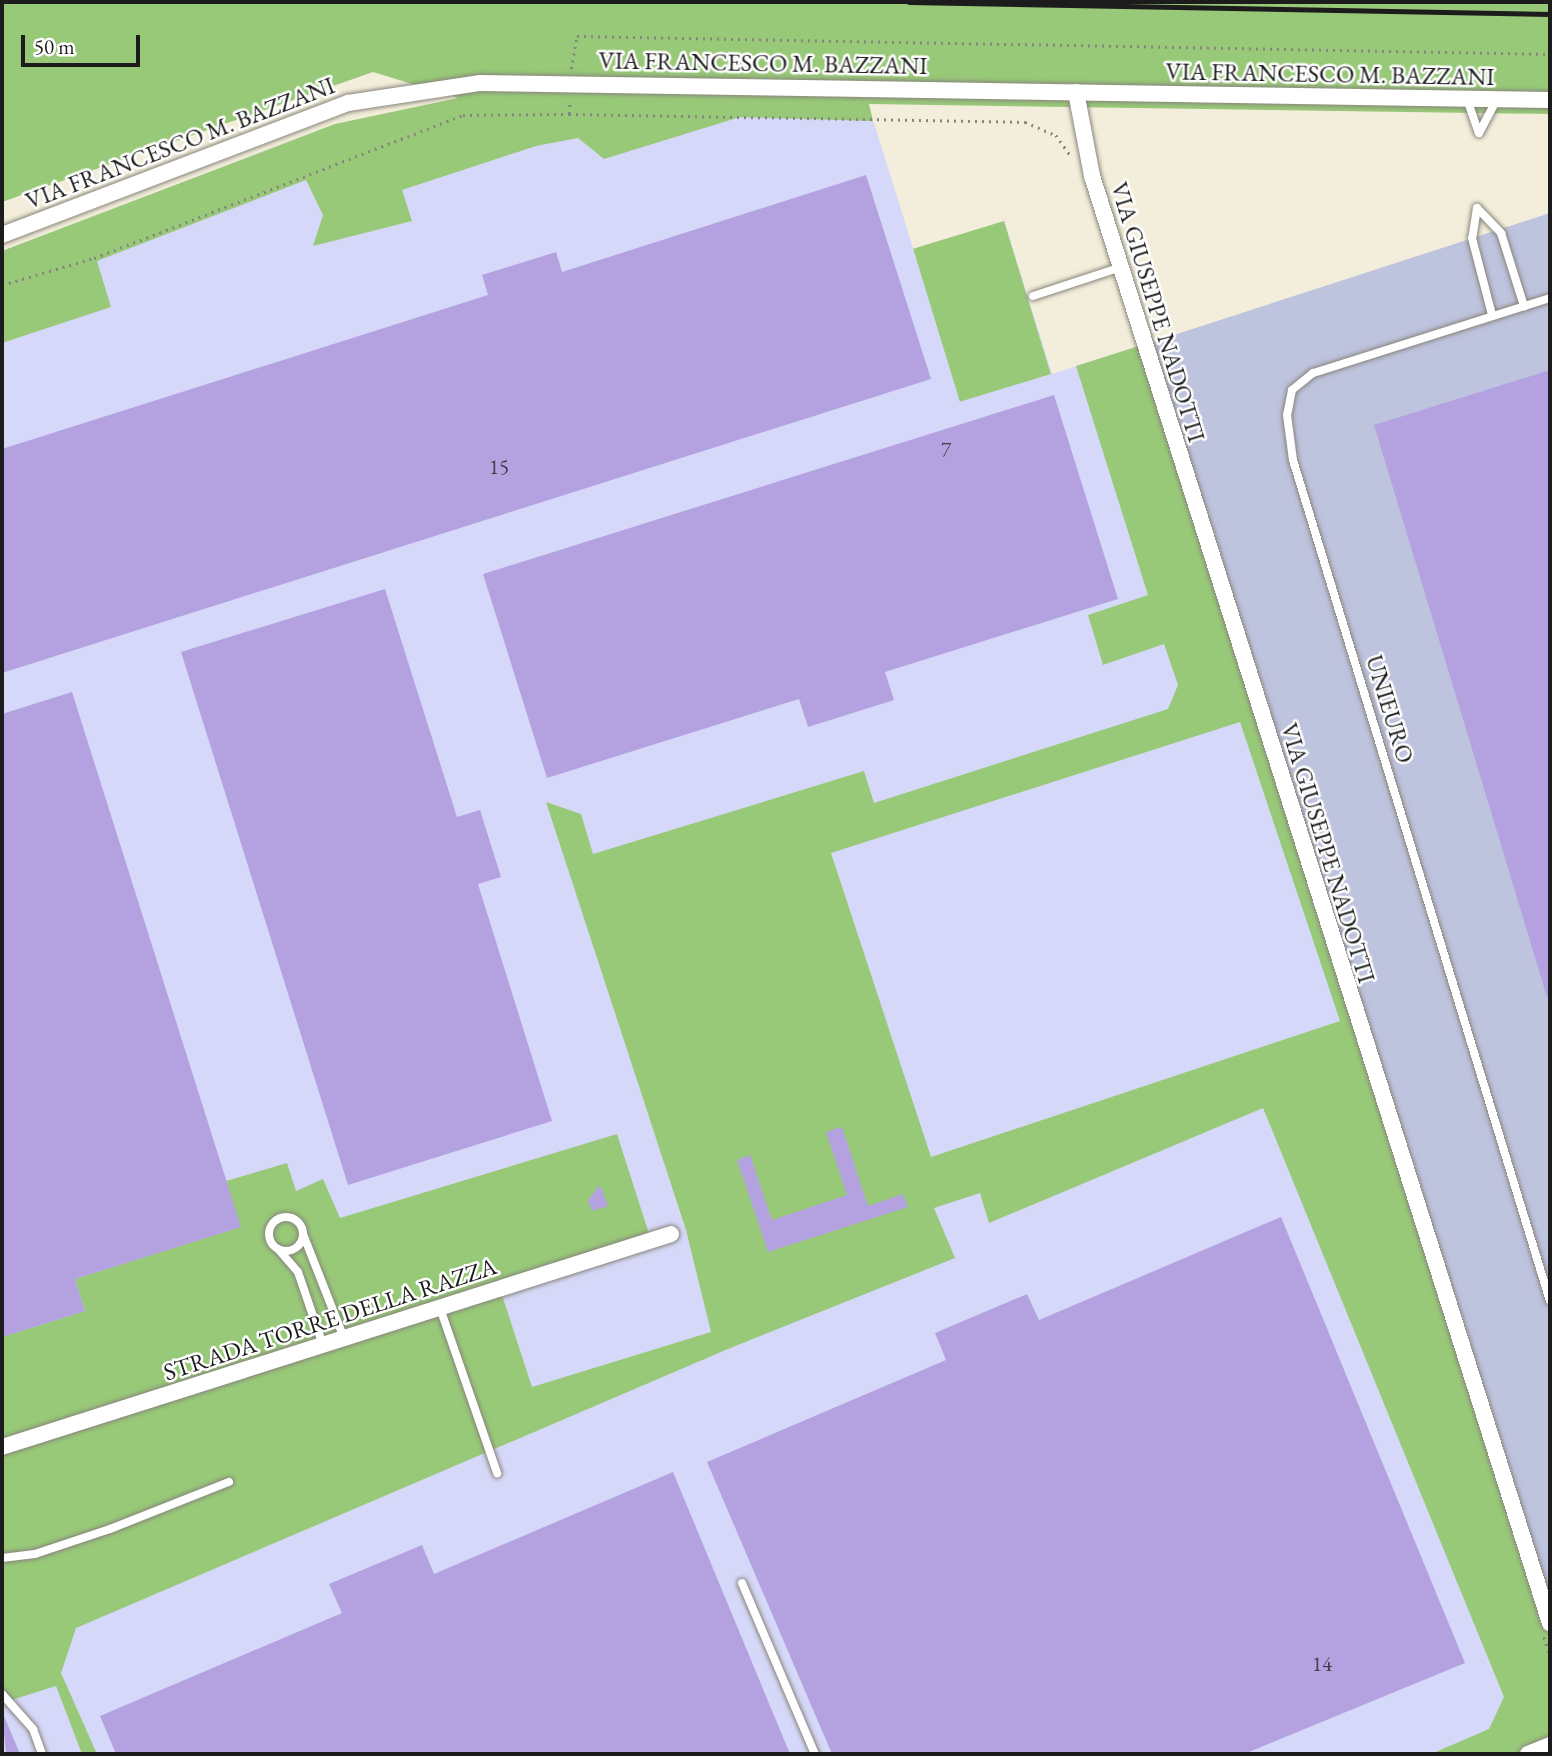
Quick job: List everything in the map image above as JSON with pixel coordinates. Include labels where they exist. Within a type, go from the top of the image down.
[{"type":"street","name":"VIA FRANCESCO M. BAZZANI","points":[[2,235],[294,120],[405,92],[481,83],[570,82],[1550,100]]},
{"type":"street","name":"VIA GIUSEPPE NADOTTI","points":[[1076,92],[1081,134],[1121,267],[1550,1623]]},
{"type":"street","name":"STRADA TORRE DELLA RAZZA","points":[[2,1447],[671,1234]]},
{"type":"street","points":[[1528,1754],[1550,1745]]},
{"type":"lane","points":[[1467,99],[1479,133],[1497,99]]},
{"type":"lane","points":[[1492,316],[1472,238],[1477,208],[1501,233],[1524,306]]},
{"type":"lane","points":[[1033,296],[1121,267]]},
{"type":"lane","name":"UNIEURO","points":[[1550,298],[1313,373],[1292,390],[1287,415],[1293,460],[1550,1301]]},
{"type":"lane","points":[[323,1345],[298,1272],[269,1235],[276,1220],[296,1220],[344,1338]]},
{"type":"lane","points":[[278,1249],[295,1248],[303,1234]]},
{"type":"lane","points":[[440,1308],[497,1473]]},
{"type":"lane","points":[[2,1558],[35,1554],[110,1529],[229,1482]]},
{"type":"lane","points":[[742,1583],[814,1754]]},
{"type":"lane","points":[[2,1694],[33,1729],[42,1754]]},
{"type":"path","points":[[569,114],[1025,122],[1056,135],[1075,167]]},
{"type":"shaded area","points":[[868,104],[914,251],[1004,221],[1052,374],[1143,345],[1550,1619],[1550,1754],[2,1754],[2,251],[335,124]]},
{"type":"shaded area","points":[[1550,213],[1550,1619],[1143,345]]},
{"type":"green space","points":[[2,2],[1550,2],[1550,114],[869,104],[873,121],[740,117],[604,159],[578,138],[536,146],[402,190],[412,221],[313,246],[323,215],[306,180],[97,261],[111,307],[2,343],[2,251],[335,124],[458,98],[373,72],[2,202]]},
{"type":"green space","points":[[1004,221],[1051,374],[960,402],[913,249]]},
{"type":"green space","points":[[1145,344],[1550,1619],[1550,1746],[1531,1754],[1431,1754],[1489,1729],[1504,1697],[1263,1108],[989,1223],[980,1193],[934,1208],[955,1258],[728,1349],[76,1628],[61,1673],[97,1754],[82,1754],[56,1686],[2,1703],[2,1337],[85,1311],[75,1279],[240,1227],[226,1181],[287,1163],[296,1191],[323,1179],[340,1218],[617,1134],[651,1240],[501,1292],[532,1387],[711,1332],[686,1230],[546,802],[581,814],[593,854],[864,771],[874,803],[1168,709],[1178,685],[1164,644],[1103,665],[1088,615],[1148,595],[1076,366]],"holes":[[[1240,722],[1340,1021],[931,1157],[831,853]]]},
{"type":"building","points":[[866,175],[931,379],[2,673],[2,449],[488,295],[482,275],[556,252],[562,272]]},
{"type":"building","points":[[1550,370],[1550,996],[1547,997],[1374,425]]},
{"type":"building","points":[[1054,395],[1118,599],[885,672],[894,700],[808,727],[799,699],[547,778],[483,574]]},
{"type":"building","points":[[385,589],[457,817],[480,810],[501,877],[478,884],[552,1121],[348,1185],[181,652]]},
{"type":"building","points":[[72,692],[241,1227],[75,1279],[85,1311],[2,1337],[2,714]]},
{"type":"building","points":[[842,1127],[868,1206],[903,1194],[908,1207],[768,1252],[737,1160],[750,1155],[772,1220],[847,1195],[826,1132]]},
{"type":"building","points":[[600,1185],[608,1206],[592,1211],[588,1200]]},
{"type":"building","points":[[1281,1217],[1465,1663],[1244,1754],[832,1754],[707,1462],[946,1360],[935,1333],[1027,1294],[1039,1320]]},
{"type":"building","points":[[673,1472],[790,1754],[116,1754],[100,1716],[342,1613],[329,1584],[422,1545],[434,1574]]},
{"type":"building","points":[[2,1711],[20,1754],[6,1754]]},
{"type":"railway","points":[[909,2],[1550,14]]}]
